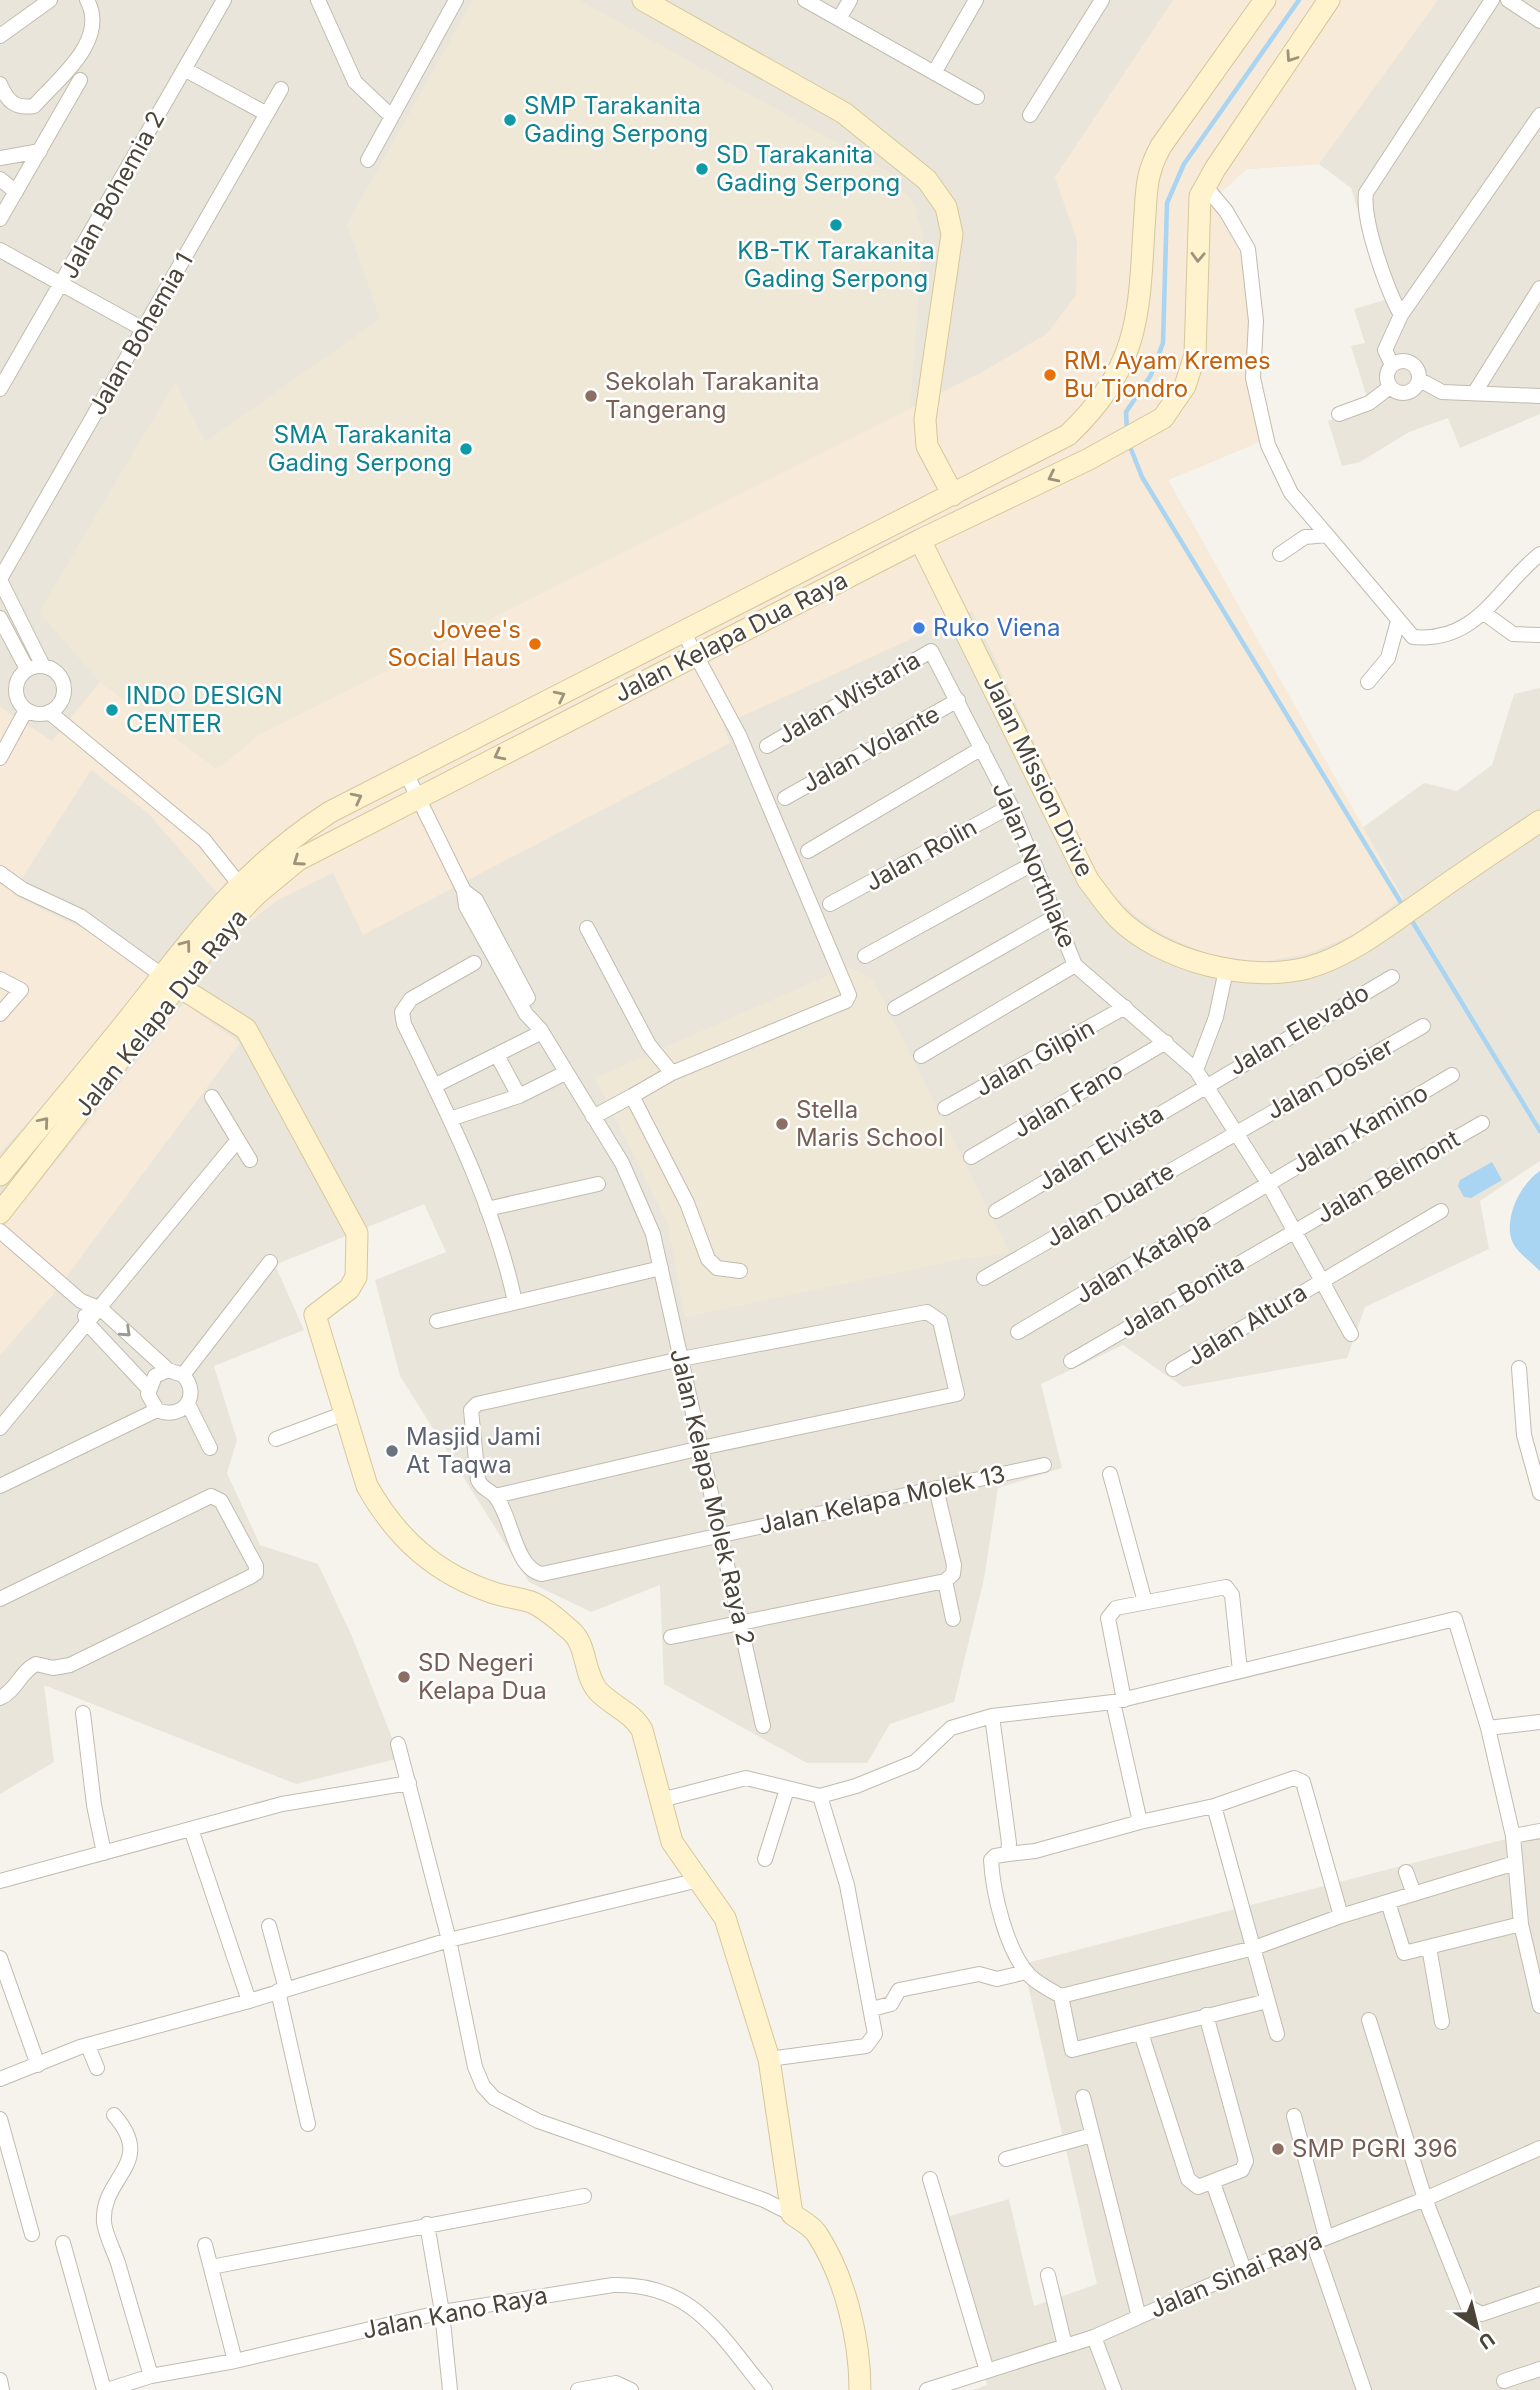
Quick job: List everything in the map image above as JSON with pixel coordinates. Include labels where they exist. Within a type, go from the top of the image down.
[{"type":"main road","points":[[643,0],[844,113],[928,180],[946,207],[952,234],[925,420],[927,446],[953,495]]},
{"type":"main road","name":"Jalan Kelapa Dua Raya","points":[[0,1213],[170,981],[202,924],[239,884],[297,833],[330,812],[684,634],[1068,435],[1093,411],[1116,377],[1133,342],[1140,304],[1148,169],[1161,146],[1265,0]]},
{"type":"main road","name":"Jalan Kelapa Dua Raya","points":[[0,1175],[170,981],[257,894],[298,860],[920,540],[1085,461],[1163,418],[1185,386],[1195,355],[1200,196],[1329,0]]},
{"type":"main road","points":[[1068,435],[1085,461]]},
{"type":"main road","name":"Jalan Mission Drive","points":[[920,540],[1088,880],[1119,919],[1152,942],[1185,958],[1226,970],[1306,968],[1333,958],[1385,927],[1540,821]]},
{"type":"main road","points":[[170,981],[246,1029],[357,1233],[356,1278],[349,1289],[315,1315],[367,1486],[380,1508],[411,1547],[488,1591],[532,1602],[576,1636],[595,1687],[632,1717],[642,1730],[672,1842],[724,1918],[769,2059],[792,2214],[816,2234],[839,2281],[856,2343],[858,2389]]},
{"type":"street","points":[[0,36],[50,0]]},
{"type":"street","points":[[0,84],[13,104],[34,106],[83,51],[94,31],[95,13],[88,0]]},
{"type":"street","name":"Jalan Bohemia 2","points":[[0,389],[184,69],[221,11],[224,0]]},
{"type":"street","points":[[318,0],[355,82],[391,116]]},
{"type":"street","points":[[368,160],[456,0]]},
{"type":"street","points":[[805,0],[977,97]]},
{"type":"street","points":[[839,19],[850,0]]},
{"type":"street","points":[[934,73],[976,0]]},
{"type":"street","points":[[1030,115],[1102,0]]},
{"type":"street","points":[[1401,315],[1389,293],[1368,215],[1366,193],[1492,0]]},
{"type":"street","points":[[1508,0],[1540,21]]},
{"type":"street","points":[[184,69],[267,114]]},
{"type":"street","points":[[0,219],[80,80]]},
{"type":"street","name":"Jalan Bohemia 1","points":[[0,580],[281,89]]},
{"type":"street","points":[[1420,380],[1411,392],[1396,392],[1390,387],[1387,380],[1392,365],[1385,350],[1401,315],[1540,115]]},
{"type":"street","points":[[0,158],[40,150]]},
{"type":"street","points":[[0,179],[16,192]]},
{"type":"street","points":[[1206,186],[1226,211],[1248,249],[1256,321],[1253,378],[1268,445],[1291,493],[1398,621],[1413,637],[1434,639],[1468,624],[1484,613],[1540,554]]},
{"type":"street","points":[[0,250],[143,329]]},
{"type":"street","points":[[1475,392],[1540,288]]},
{"type":"street","points":[[1392,365],[1408,361],[1415,365],[1420,380],[1442,392],[1540,396]]},
{"type":"street","points":[[1339,414],[1369,403],[1390,387]]},
{"type":"street","points":[[1280,554],[1305,537],[1327,535]]},
{"type":"street","points":[[0,580],[43,666]]},
{"type":"street","points":[[1484,613],[1513,634],[1540,635]]},
{"type":"street","points":[[0,618],[27,669]]},
{"type":"street","points":[[1368,682],[1388,658],[1398,621]]},
{"type":"street","points":[[593,1116],[672,1073],[810,1018],[846,1001],[849,995],[762,786],[684,634]]},
{"type":"street","name":"Jalan Northlake","points":[[931,651],[1011,806],[1075,964],[1196,1070],[1268,1183],[1351,1334]]},
{"type":"street","name":"Jalan Wistaria","points":[[766,746],[931,651]]},
{"type":"street","points":[[43,666],[57,672],[64,686],[61,702],[49,712],[33,713],[26,710],[17,697],[17,681],[27,669],[43,666]]},
{"type":"street","name":"Jalan Volante","points":[[785,798],[957,700]]},
{"type":"street","points":[[0,758],[26,710]]},
{"type":"street","points":[[49,712],[204,840],[239,884]]},
{"type":"street","points":[[807,851],[982,748]]},
{"type":"street","name":"Jalan Kelapa Molek Raya 2","points":[[406,773],[464,891],[466,906],[526,1014],[541,1030],[622,1163],[653,1234],[763,1726]]},
{"type":"street","name":"Jalan Rolin","points":[[830,904],[1011,806]]},
{"type":"street","points":[[865,956],[1034,863]]},
{"type":"street","points":[[0,873],[22,889],[80,916],[170,981]]},
{"type":"street","points":[[895,1009],[1056,916]]},
{"type":"street","points":[[587,928],[649,1045],[672,1073]]},
{"type":"street","points":[[474,963],[411,999],[402,1012],[404,1024],[450,1119],[487,1209],[504,1254],[515,1302]]},
{"type":"street","points":[[921,1056],[1075,964]]},
{"type":"street","points":[[1196,1070],[1216,1017],[1226,970]]},
{"type":"street","name":"Jalan Elevado","points":[[1206,1084],[1392,976]]},
{"type":"street","points":[[0,979],[21,990],[0,1014]]},
{"type":"street","name":"Jalan Gilpin","points":[[945,1108],[1125,1007]]},
{"type":"street","name":"Jalan Dosier","points":[[1236,1132],[1423,1026]]},
{"type":"street","points":[[434,1086],[498,1056],[541,1030]]},
{"type":"street","name":"Jalan Fano","points":[[971,1157],[1166,1042]]},
{"type":"street","points":[[498,1056],[519,1096]]},
{"type":"street","points":[[450,1119],[519,1096],[565,1073]]},
{"type":"street","name":"Jalan Kamino","points":[[1268,1183],[1452,1075]]},
{"type":"street","name":"Jalan Elvista","points":[[996,1211],[1206,1084]]},
{"type":"street","points":[[632,1096],[687,1203],[708,1259],[717,1268],[740,1271]]},
{"type":"street","points":[[212,1097],[250,1160]]},
{"type":"street","name":"Jalan Belmont","points":[[1294,1231],[1482,1123]]},
{"type":"street","name":"Jalan Duarte","points":[[984,1278],[1236,1132]]},
{"type":"street","points":[[0,1428],[101,1309],[237,1141]]},
{"type":"street","name":"Jalan Katalpa","points":[[1018,1332],[1268,1183]]},
{"type":"street","points":[[487,1209],[598,1184]]},
{"type":"street","name":"Jalan Altura","points":[[1173,1369],[1441,1211]]},
{"type":"street","points":[[0,1231],[81,1301],[101,1309],[168,1370],[183,1375],[191,1388],[188,1404],[211,1448]]},
{"type":"street","name":"Jalan Bonita","points":[[1071,1361],[1294,1231]]},
{"type":"street","points":[[183,1375],[270,1262]]},
{"type":"street","points":[[437,1321],[661,1268]]},
{"type":"street","points":[[81,1301],[88,1324],[148,1388]]},
{"type":"street","points":[[927,1311],[940,1321],[957,1394],[701,1448],[495,1496],[478,1480],[470,1424],[473,1407],[681,1359],[927,1311]]},
{"type":"street","points":[[1519,1368],[1524,1435],[1540,1493]]},
{"type":"street","points":[[168,1370],[155,1376],[148,1388],[149,1400],[157,1410],[174,1414],[188,1404]]},
{"type":"street","points":[[0,1486],[157,1410]]},
{"type":"street","points":[[276,1439],[345,1413]]},
{"type":"street","name":"Jalan Kelapa Molek 13","points":[[495,1496],[527,1565],[534,1573],[542,1574],[1044,1465]]},
{"type":"street","points":[[1110,1474],[1145,1602]]},
{"type":"street","points":[[671,1637],[945,1581],[953,1574],[954,1565],[936,1488]]},
{"type":"street","points":[[0,1598],[211,1496],[222,1501],[256,1566],[256,1573],[250,1577],[70,1665],[52,1668],[36,1664],[24,1670],[18,1683],[0,1698]]},
{"type":"street","points":[[945,1581],[953,1619]]},
{"type":"street","points":[[1140,1822],[1118,1701],[1109,1616],[1116,1608],[1229,1588],[1240,1671]]},
{"type":"street","points":[[661,1800],[746,1778],[764,1780],[787,1789],[820,1796],[856,1786],[915,1762],[947,1731],[992,1716],[1118,1701],[1453,1618],[1488,1728],[1513,1836],[1521,1924],[1540,2006]]},
{"type":"street","points":[[83,1713],[94,1805],[104,1853]]},
{"type":"street","points":[[992,1716],[1008,1854]]},
{"type":"street","points":[[1488,1728],[1540,1723]]},
{"type":"street","points":[[398,1744],[449,1940],[475,2067],[483,2086],[494,2098],[538,2121],[764,2200],[792,2214]]},
{"type":"street","points":[[1267,2001],[1072,2050],[1061,1997],[1026,1972],[1014,1954],[992,1878],[992,1858],[1035,1851],[1140,1822],[1214,1806],[1294,1778],[1303,1782],[1341,1916]]},
{"type":"street","points":[[0,1881],[282,1804],[409,1783]]},
{"type":"street","points":[[765,1859],[787,1789]]},
{"type":"street","points":[[769,2059],[870,2044],[875,2034],[847,1885],[820,1796]]},
{"type":"street","points":[[1214,1806],[1277,2034]]},
{"type":"street","points":[[191,1829],[249,2001]]},
{"type":"street","points":[[1513,1836],[1540,1831]]},
{"type":"street","points":[[1061,1997],[1254,1948],[1341,1916],[1515,1863]]},
{"type":"street","points":[[1406,1872],[1413,1894]]},
{"type":"street","points":[[0,2079],[80,2047],[249,2001],[449,1940],[699,1880]]},
{"type":"street","points":[[1388,1902],[1402,1951],[1406,1953],[1521,1924]]},
{"type":"street","points":[[269,1926],[308,2124]]},
{"type":"street","points":[[1429,1947],[1442,2022]]},
{"type":"street","points":[[0,1958],[38,2065]]},
{"type":"street","points":[[872,2009],[891,2004],[899,1990],[979,1974],[998,1979],[1026,1972]]},
{"type":"street","points":[[1141,2033],[1188,2179],[1196,2186],[1213,2183],[1242,2170],[1247,2161],[1206,2015]]},
{"type":"street","points":[[1369,2020],[1425,2199],[1471,2310],[1482,2314],[1540,2294]]},
{"type":"street","points":[[88,2046],[97,2068]]},
{"type":"street","points":[[1083,2097],[1139,2317]]},
{"type":"street","points":[[114,2115],[128,2131],[130,2151],[128,2164],[112,2191],[104,2222],[151,2376]]},
{"type":"street","points":[[1294,2116],[1320,2239],[1364,2390]]},
{"type":"street","points":[[0,2119],[32,2234]]},
{"type":"street","points":[[1006,2159],[1092,2135]]},
{"type":"street","name":"Jalan Sinai Raya","points":[[927,2390],[1094,2337],[1244,2270],[1425,2199],[1540,2148]]},
{"type":"street","points":[[930,2179],[987,2371]]},
{"type":"street","points":[[1213,2183],[1244,2270]]},
{"type":"street","points":[[211,2267],[584,2196]]},
{"type":"street","points":[[427,2224],[442,2312],[450,2390]]},
{"type":"street","points":[[63,2243],[111,2389]]},
{"type":"street","points":[[205,2245],[235,2361]]},
{"type":"street","points":[[1048,2275],[1065,2346]]},
{"type":"street","name":"Jalan Kano Raya","points":[[111,2389],[151,2376],[235,2361],[442,2312],[612,2284],[653,2287],[690,2304],[704,2316],[765,2390]]},
{"type":"street","points":[[1094,2337],[1114,2390]]},
{"type":"street","points":[[1504,2381],[1540,2369]]},
{"type":"street","points":[[0,2380],[2,2390]]},
{"type":"street","points":[[578,2390],[617,2383],[631,2390]]},
{"type":"shaded area","points":[[0,0],[1540,0],[1540,414],[1460,448],[1448,418],[1409,432],[1360,462],[1342,466],[1328,421],[1369,404],[1351,346],[1365,343],[1354,309],[1385,300],[1351,188],[1319,164],[1247,169],[1212,200],[1242,258],[1248,290],[1248,371],[1261,441],[1168,480],[1362,828],[1424,783],[1457,791],[1492,765],[1514,694],[1540,688],[1540,1161],[1480,1201],[1489,1249],[1365,1307],[1347,1358],[1183,1387],[1123,1345],[1041,1384],[1062,1468],[998,1488],[984,1579],[954,1702],[890,1724],[867,1763],[807,1763],[664,1684],[660,1585],[591,1612],[529,1582],[400,1376],[375,1280],[446,1252],[424,1204],[275,1265],[304,1330],[214,1366],[237,1440],[227,1473],[260,1545],[318,1564],[351,1634],[400,1758],[296,1784],[44,1685],[54,1762],[0,1794]]},
{"type":"shaded area","name":"Sekolah Tarakanita Tangerang","points":[[473,0],[579,0],[886,170],[913,202],[923,236],[910,409],[260,734],[217,769],[100,682],[39,612],[175,382],[205,442],[380,319],[347,224]]},
{"type":"shaded area","points":[[1173,0],[1438,0],[1319,164],[1247,169],[1212,200],[1242,258],[1248,290],[1248,371],[1261,441],[1168,480],[1403,898],[1353,935],[1307,954],[1261,962],[1209,955],[1166,936],[1134,915],[1101,882],[972,611],[723,725],[730,743],[363,935],[333,873],[278,900],[245,925],[148,813],[91,770],[12,894],[91,933],[150,977],[56,1091],[0,1153],[0,707],[52,741],[100,682],[217,769],[260,734],[980,373],[1047,334],[1076,295],[1077,241],[1055,177]]},
{"type":"shaded area","name":"Stella Maris School","points":[[847,967],[872,978],[1010,1253],[963,1259],[685,1317],[668,1224],[595,1078]]},
{"type":"shaded area","points":[[184,1003],[240,1043],[52,1296],[0,1355],[0,1231]]},
{"type":"shaded area","points":[[1540,1830],[1540,2390],[973,2390],[987,2385],[950,2216],[1009,2199],[1034,2306],[1097,2284],[1023,1964]]},
{"type":"water","points":[[1492,1162],[1502,1180],[1471,1198],[1464,1197],[1458,1186],[1460,1180]]},
{"type":"water","points":[[1540,1171],[1540,1271],[1515,1247],[1510,1234],[1510,1224],[1520,1193]]},
{"type":"waterway","points":[[1127,432],[1126,412],[1151,375],[1163,343],[1167,203],[1184,164],[1299,0]]},
{"type":"waterway","points":[[1129,444],[1142,477],[1403,906]]},
{"type":"waterway","points":[[1409,916],[1540,1131]]},
{"type":"place","name":"SMP Tarakanita Gading Serpong","points":[[510,120]]},
{"type":"place","name":"SD Tarakanita Gading Serpong","points":[[702,169]]},
{"type":"place","name":"KB-TK Tarakanita Gading Serpong","points":[[836,225]]},
{"type":"place","name":"RM. Ayam Kremes Bu Tjondro","points":[[1050,375]]},
{"type":"place","name":"Sekolah Tarakanita Tangerang","points":[[591,396]]},
{"type":"place","name":"SMA Tarakanita Gading Serpong","points":[[466,449]]},
{"type":"place","name":"Ruko Viena","points":[[919,628]]},
{"type":"place","name":"Jovee's Social Haus","points":[[535,644]]},
{"type":"place","name":"INDO DESIGN CENTER","points":[[112,710]]},
{"type":"place","name":"Stella Maris School","points":[[782,1124]]},
{"type":"place","name":"Masjid Jami At Taqwa","points":[[392,1451]]},
{"type":"place","name":"SD Negeri Kelapa Dua","points":[[404,1677]]},
{"type":"place","name":"SMP PGRI 396","points":[[1278,2149]]}]
